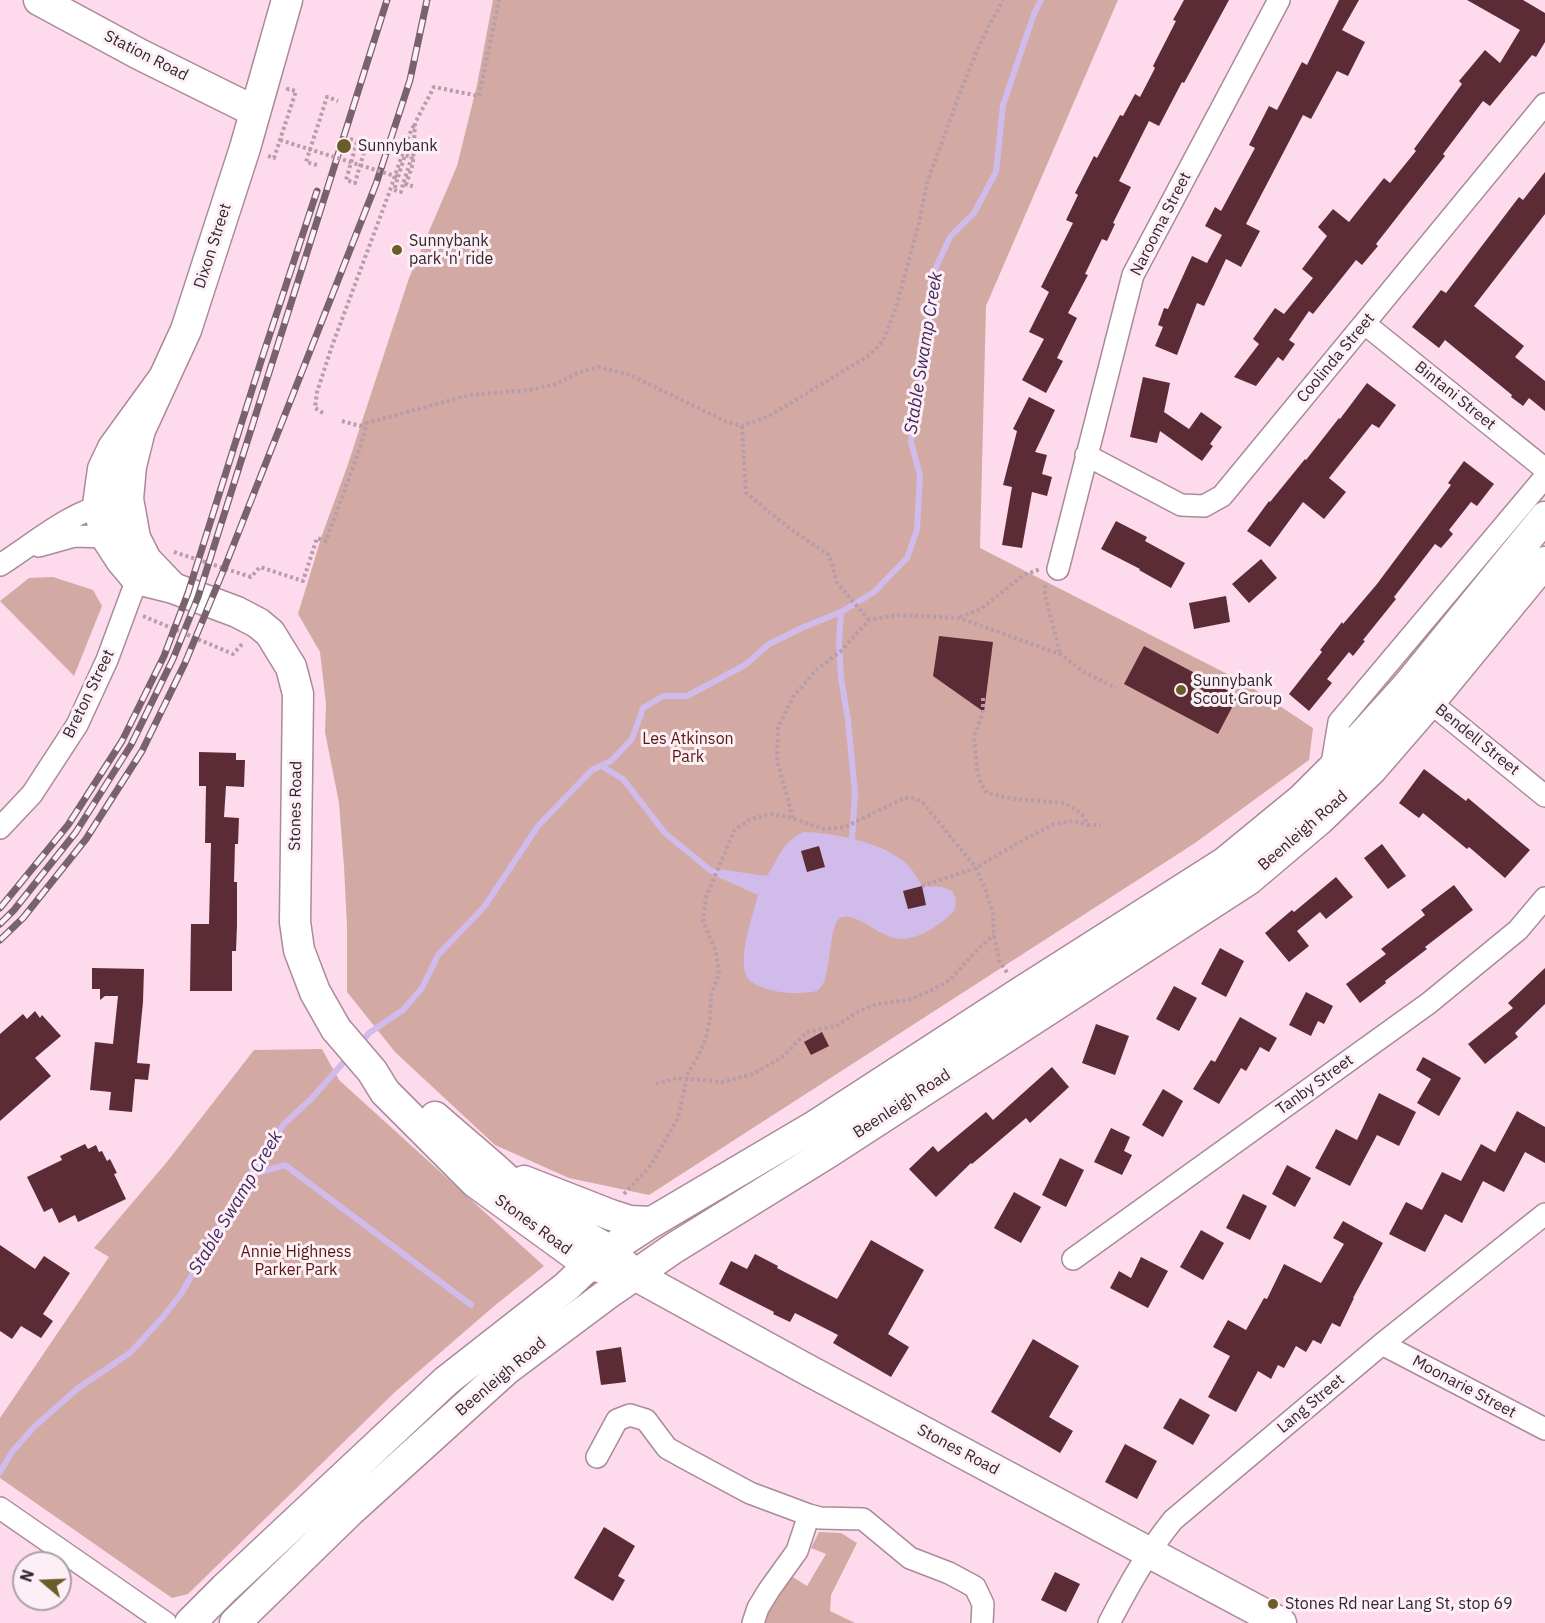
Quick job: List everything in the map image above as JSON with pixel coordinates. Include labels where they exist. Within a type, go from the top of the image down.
[{"type":"main road","name":"Station Road","points":[[39,0],[139,54],[254,111]]},
{"type":"main road","name":"Dixon Street","points":[[120,533],[128,499],[131,466],[140,430],[186,330],[245,148],[287,0]]},
{"type":"main road","name":"Dixon Street","points":[[98,505],[103,469],[112,448],[164,379]]},
{"type":"main road","name":"Stones Road","points":[[98,505],[120,533],[135,538],[146,560],[173,588]]},
{"type":"main road","name":"Beenleigh Road","points":[[235,1623],[348,1512],[507,1369],[635,1275],[1248,880],[1319,820],[1365,776],[1419,694],[1545,517]]},
{"type":"main road","name":"Stones Road","points":[[120,533],[121,560],[137,579],[173,588],[237,612],[258,623],[270,633],[291,667],[298,694],[295,922],[299,950],[315,992],[336,1029],[372,1071],[385,1092],[475,1182],[599,1258],[635,1275],[1281,1623]]},
{"type":"main road","name":"Beenleigh Road","points":[[190,1623],[446,1381],[566,1287],[599,1258],[652,1222],[813,1127],[1224,863],[1302,799],[1331,770],[1419,694],[1545,562]]},
{"type":"main road","name":"Stones Road","points":[[372,1071],[395,1086],[448,1128],[526,1197],[581,1234],[599,1258]]},
{"type":"main road","name":"Stones Road","points":[[494,1167],[532,1185],[611,1215],[630,1221],[652,1222]]},
{"type":"street","name":"Narooma Street","points":[[1052,568],[1086,455],[1133,275],[1279,0]]},
{"type":"street","name":"Coolinda Street","points":[[1086,455],[1181,505],[1204,506],[1222,496],[1545,104]]},
{"type":"street","name":"Bintani Street","points":[[1365,324],[1545,469]]},
{"type":"street","name":"Beenleigh Road","points":[[1331,770],[1340,722],[1545,477]]},
{"type":"street","points":[[0,565],[66,520],[98,505],[128,499]]},
{"type":"street","points":[[22,552],[75,536],[120,533]]},
{"type":"street","name":"Breton Street","points":[[0,828],[32,794],[77,725],[107,660],[137,579]]},
{"type":"street","name":"Bendell Street","points":[[1419,694],[1545,796]]},
{"type":"street","name":"Tanby Street","points":[[1072,1258],[1430,1003],[1518,930],[1545,898]]},
{"type":"street","name":"Lang Street","points":[[1109,1623],[1136,1572],[1173,1520],[1383,1344],[1545,1214]]},
{"type":"street","name":"Moonarie Street","points":[[1383,1344],[1545,1429]]},
{"type":"street","points":[[597,1456],[617,1420],[630,1415],[646,1420],[667,1448],[750,1493],[820,1518],[863,1519],[910,1558],[949,1573],[975,1587],[983,1604],[982,1623]]},
{"type":"street","points":[[0,1508],[166,1623]]},
{"type":"street","points":[[753,1623],[758,1608],[769,1590],[797,1551],[809,1515]]},
{"type":"path","points":[[323,413],[315,408],[317,392],[409,135],[434,87],[479,96],[499,0]]},
{"type":"path","points":[[342,420],[360,426],[469,395],[529,390],[556,384],[580,372],[599,367],[630,375],[727,422],[742,426],[769,416],[870,355],[883,341],[897,304],[919,223],[927,183],[962,87],[982,39],[1003,0]]},
{"type":"path","points":[[267,156],[274,158],[296,91],[288,89],[285,99]]},
{"type":"path","points":[[317,165],[306,162],[327,97],[338,101]]},
{"type":"path","points":[[405,184],[412,158],[405,155],[394,190],[400,192],[405,184],[413,163],[415,123]]},
{"type":"path","points":[[280,140],[398,177]]},
{"type":"path","points":[[350,140],[382,149]]},
{"type":"path","points":[[357,142],[346,180],[355,183],[366,145]]},
{"type":"path","points":[[405,184],[416,187]]},
{"type":"path","points":[[166,548],[198,561],[251,577],[260,567],[303,581],[317,538],[326,541],[367,423]]},
{"type":"path","points":[[742,426],[746,493],[789,528],[829,555],[837,584],[869,620]]},
{"type":"path","points":[[959,618],[981,609],[1022,576],[1052,568],[1045,597],[1060,654]]},
{"type":"path","points":[[137,616],[141,615],[233,654],[258,623]]},
{"type":"path","points":[[793,818],[777,760],[778,727],[794,697],[816,670],[842,650],[869,620],[897,615],[959,618],[1060,654],[1084,672],[1116,688]]},
{"type":"path","points":[[983,698],[984,713],[974,736],[977,769],[981,784],[987,794],[1014,799],[1064,803],[1077,810],[1088,825]]},
{"type":"path","points":[[623,1196],[651,1165],[678,1118],[687,1079],[706,1037],[710,1019],[711,995],[719,974],[716,952],[703,921],[706,897],[735,829],[751,819],[770,814],[793,818],[824,829],[845,827],[904,798],[916,799],[923,803],[975,868],[986,891],[993,914],[999,960],[1021,992]]},
{"type":"path","points":[[922,886],[975,868],[1016,843],[1054,824],[1073,822],[1101,825]]},
{"type":"path","points":[[656,1084],[677,1078],[722,1082],[753,1074],[781,1058],[807,1032],[836,1026],[857,1012],[877,1004],[908,1000],[950,980],[994,935]]},
{"type":"green space","name":"Les Atkinson Park","points":[[493,0],[1118,0],[986,306],[980,548],[1245,683],[1313,728],[1309,760],[1195,843],[649,1195],[569,1178],[495,1145],[395,1052],[347,992],[347,925],[339,803],[325,732],[326,704],[320,652],[298,614],[322,535],[347,467],[409,278],[457,166],[477,85]]},
{"type":"green space","points":[[53,577],[93,590],[102,606],[74,676],[0,601],[29,578]]},
{"type":"green space","name":"Annie Highness Parker Park","points":[[322,1049],[339,1080],[544,1266],[396,1391],[188,1594],[172,1598],[0,1478],[0,1418],[109,1257],[94,1248],[166,1163],[254,1050]]},
{"type":"green space","points":[[819,1532],[841,1533],[857,1543],[831,1595],[830,1611],[855,1623],[763,1623],[779,1593],[793,1577],[807,1586],[826,1554],[811,1548]]},
{"type":"shaded area","points":[[804,832],[845,837],[887,851],[909,866],[922,886],[942,887],[952,891],[956,899],[955,910],[928,931],[902,939],[888,936],[858,920],[845,916],[836,922],[826,977],[817,991],[788,993],[771,990],[751,982],[744,969],[744,959],[758,895],[709,873],[711,868],[767,876],[786,845]]},
{"type":"building","points":[[1184,0],[1229,0],[1159,126],[1149,121],[1119,181],[1131,187],[1113,223],[1115,224],[1107,241],[1102,239],[1085,274],[1088,275],[1068,313],[1077,318],[1057,358],[1063,361],[1046,393],[1022,380],[1044,339],[1029,332],[1049,292],[1041,287],[1073,223],[1066,220],[1078,195],[1075,193],[1094,156],[1097,158],[1120,115],[1123,116],[1135,94],[1140,97]]},
{"type":"building","points":[[1339,0],[1359,0],[1342,30],[1365,42],[1348,76],[1337,71],[1311,119],[1303,115],[1246,224],[1260,231],[1241,267],[1226,259],[1204,306],[1197,303],[1177,355],[1155,346],[1163,327],[1158,325],[1164,308],[1168,309],[1192,256],[1207,263],[1222,235],[1205,226],[1215,207],[1221,211],[1255,148],[1249,145],[1269,106],[1277,110],[1302,62],[1307,65]]},
{"type":"building","points":[[1467,0],[1523,0],[1545,13],[1545,42],[1536,57],[1532,55],[1490,106],[1483,101],[1443,154],[1445,156],[1376,244],[1378,246],[1362,265],[1356,260],[1313,314],[1309,311],[1289,340],[1295,344],[1283,361],[1278,357],[1256,386],[1234,377],[1259,344],[1253,339],[1275,308],[1284,314],[1313,278],[1302,269],[1327,236],[1318,227],[1333,209],[1349,222],[1384,178],[1390,183],[1416,151],[1414,149],[1462,84],[1459,81],[1485,50],[1500,63],[1520,30]]},
{"type":"building","points":[[1545,172],[1545,214],[1474,306],[1524,346],[1515,357],[1545,381],[1545,411],[1529,398],[1523,406],[1445,340],[1439,348],[1412,327],[1441,290],[1446,293],[1519,197],[1523,200]]},
{"type":"building","points":[[1143,377],[1170,383],[1164,412],[1189,429],[1201,412],[1222,427],[1210,444],[1213,446],[1202,461],[1160,431],[1157,443],[1130,437]]},
{"type":"building","points":[[1367,383],[1396,405],[1379,428],[1372,424],[1329,478],[1346,492],[1324,519],[1303,502],[1270,547],[1247,531],[1269,501],[1306,460]]},
{"type":"building","points":[[1029,397],[1055,410],[1035,452],[1047,455],[1042,474],[1052,477],[1047,496],[1032,492],[1022,548],[1002,545],[1012,487],[1003,485],[1017,431],[1013,429]]},
{"type":"building","points":[[1464,461],[1494,484],[1477,506],[1471,502],[1449,530],[1453,534],[1441,548],[1435,544],[1353,656],[1349,652],[1327,679],[1332,683],[1309,711],[1289,694],[1342,622],[1343,624],[1377,584],[1451,485],[1448,483]]},
{"type":"building","points":[[1116,521],[1147,537],[1145,541],[1185,563],[1171,588],[1101,549]]},
{"type":"building","points":[[1261,559],[1277,578],[1249,603],[1232,584]]},
{"type":"building","points":[[1226,596],[1230,622],[1194,629],[1189,603]]},
{"type":"building","points":[[939,636],[993,642],[984,712],[933,676]]},
{"type":"building","name":"Sunnybank Scout Group","points":[[1144,646],[1238,696],[1218,734],[1124,684]]},
{"type":"building","points":[[199,752],[236,753],[236,760],[245,760],[244,787],[226,786],[224,817],[239,818],[238,844],[235,844],[234,882],[237,882],[237,925],[236,951],[232,951],[232,991],[190,991],[191,924],[209,924],[211,843],[205,843],[206,786],[199,786]]},
{"type":"building","points":[[1424,769],[1466,801],[1468,798],[1530,850],[1505,878],[1469,847],[1467,849],[1423,813],[1419,818],[1399,803]]},
{"type":"building","points":[[1382,844],[1406,876],[1388,889],[1364,858]]},
{"type":"building","points":[[819,846],[825,867],[807,872],[801,851]]},
{"type":"building","points":[[1336,877],[1353,897],[1326,919],[1320,912],[1297,931],[1309,946],[1289,962],[1265,933]]},
{"type":"building","points":[[1454,885],[1473,910],[1425,947],[1427,949],[1360,1003],[1346,984],[1386,954],[1381,949],[1425,915],[1421,910]]},
{"type":"building","points":[[922,886],[926,905],[908,909],[903,891]]},
{"type":"building","points":[[1220,948],[1244,961],[1226,997],[1201,984]]},
{"type":"building","points":[[92,968],[144,969],[137,1063],[150,1064],[148,1080],[135,1079],[132,1112],[109,1110],[111,1092],[90,1090],[95,1042],[113,1044],[118,996],[105,996],[100,1000],[100,989],[92,989]]},
{"type":"building","points":[[1545,968],[1545,1004],[1515,1033],[1518,1037],[1485,1064],[1468,1044],[1513,1008],[1508,1003]]},
{"type":"building","points":[[1174,986],[1197,998],[1179,1031],[1156,1019]]},
{"type":"building","points":[[1306,992],[1333,1006],[1324,1024],[1318,1021],[1311,1036],[1289,1025]]},
{"type":"building","points":[[35,1011],[40,1018],[42,1015],[61,1036],[35,1058],[51,1076],[0,1121],[0,1034],[23,1014],[27,1019]]},
{"type":"building","points":[[1240,1017],[1277,1038],[1269,1052],[1260,1047],[1246,1071],[1241,1068],[1219,1104],[1193,1089],[1211,1060],[1215,1062]]},
{"type":"building","points":[[1096,1024],[1129,1036],[1115,1075],[1082,1063]]},
{"type":"building","points":[[822,1032],[829,1046],[811,1055],[804,1042]]},
{"type":"building","points":[[1423,1057],[1461,1078],[1439,1116],[1417,1103],[1431,1079],[1416,1070]]},
{"type":"building","points":[[1052,1067],[1069,1087],[1030,1123],[1026,1118],[971,1163],[936,1197],[909,1169],[933,1146],[938,1152],[986,1112],[993,1120]]},
{"type":"building","points":[[1163,1089],[1183,1101],[1163,1137],[1142,1125]]},
{"type":"building","points":[[1379,1093],[1416,1112],[1399,1146],[1377,1135],[1350,1186],[1315,1168],[1336,1129],[1357,1140]]},
{"type":"building","points":[[1517,1111],[1545,1127],[1545,1163],[1525,1152],[1504,1192],[1483,1181],[1462,1223],[1445,1214],[1425,1252],[1389,1234],[1406,1202],[1422,1210],[1442,1172],[1461,1181],[1481,1144],[1495,1152]]},
{"type":"building","points":[[1111,1128],[1130,1137],[1124,1151],[1132,1155],[1122,1175],[1094,1162]]},
{"type":"building","points":[[85,1144],[88,1149],[96,1145],[107,1161],[110,1159],[117,1173],[114,1174],[126,1199],[78,1222],[75,1215],[59,1223],[52,1208],[44,1212],[27,1177],[62,1160],[60,1156]]},
{"type":"building","points":[[1060,1158],[1084,1170],[1066,1207],[1042,1195]]},
{"type":"building","points":[[1287,1165],[1311,1178],[1295,1207],[1272,1194]]},
{"type":"building","points":[[1014,1192],[1041,1207],[1021,1243],[994,1228]]},
{"type":"building","points":[[1243,1194],[1267,1206],[1250,1240],[1226,1228]]},
{"type":"building","points":[[1343,1221],[1383,1243],[1340,1327],[1332,1323],[1321,1344],[1313,1340],[1306,1352],[1296,1346],[1284,1368],[1278,1365],[1271,1379],[1258,1371],[1236,1412],[1208,1397],[1230,1356],[1213,1347],[1228,1320],[1246,1330],[1264,1298],[1267,1299],[1284,1264],[1321,1283],[1344,1244],[1333,1238]]},
{"type":"building","points":[[1201,1230],[1224,1243],[1203,1280],[1180,1267]]},
{"type":"building","points":[[871,1240],[924,1270],[888,1334],[909,1347],[891,1377],[833,1343],[838,1335],[795,1313],[790,1322],[719,1284],[731,1261],[747,1269],[755,1254],[837,1299]]},
{"type":"building","points":[[0,1245],[35,1269],[44,1256],[70,1273],[43,1314],[53,1321],[41,1338],[21,1326],[12,1339],[0,1331]]},
{"type":"building","points":[[1141,1257],[1168,1271],[1148,1308],[1110,1288],[1119,1271],[1131,1278]]},
{"type":"building","points":[[1033,1339],[1079,1366],[1049,1417],[1073,1431],[1060,1453],[991,1412]]},
{"type":"building","points":[[621,1347],[626,1382],[601,1385],[596,1351]]},
{"type":"building","points":[[1180,1398],[1210,1415],[1193,1445],[1163,1428]]},
{"type":"building","points":[[1125,1444],[1157,1461],[1137,1499],[1105,1482]]},
{"type":"building","points":[[604,1527],[635,1546],[618,1576],[625,1580],[613,1601],[574,1578]]},
{"type":"building","points":[[1055,1572],[1080,1584],[1066,1612],[1041,1600]]},
{"type":"waterway","name":"Stable Swamp Creek","points":[[360,1044],[369,1033],[403,1010],[422,988],[438,955],[484,907],[538,826],[592,770],[611,761],[632,739],[643,708],[663,696],[687,696],[745,665],[769,644],[841,612],[874,592],[907,558],[917,530],[920,475],[911,442],[926,349],[932,276],[950,237],[974,213],[996,172],[1003,105],[1034,14],[1041,0]]},
{"type":"waterway","points":[[841,612],[839,642],[841,678],[848,720],[855,793],[852,839]]},
{"type":"waterway","points":[[601,766],[623,779],[665,833],[710,870]]},
{"type":"waterway","name":"Stable Swamp Creek","points":[[0,1472],[12,1452],[34,1427],[77,1389],[131,1352],[163,1317],[181,1294],[249,1175],[284,1124],[312,1098],[349,1056]]},
{"type":"waterway","points":[[250,1175],[285,1165],[471,1305]]},
{"type":"railway","points":[[0,924],[14,910],[76,832],[131,745],[173,659],[198,597],[387,0]]},
{"type":"railway","points":[[0,940],[23,918],[86,839],[142,751],[185,663],[376,184],[410,80],[427,0]]},
{"type":"railway","points":[[0,908],[68,825],[122,741],[164,656],[188,593],[317,191]]},
{"type":"place","name":"Sunnybank","points":[[344,146]]},
{"type":"place","name":"Sunnybank park 'n' ride","points":[[397,250]]},
{"type":"place","name":"Sunnybank Scout Group","points":[[1181,690]]},
{"type":"place","name":"Stones Rd near Lang St, stop 69","points":[[1273,1604]]}]
